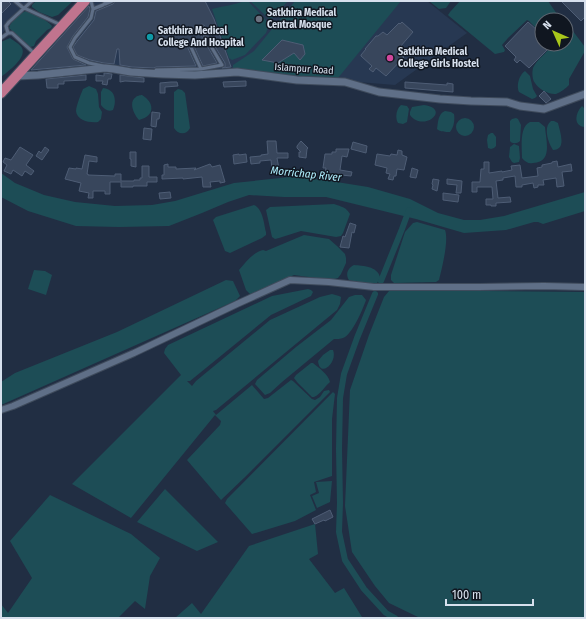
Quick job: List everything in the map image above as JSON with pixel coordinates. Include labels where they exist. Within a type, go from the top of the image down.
[{"type":"highway","points":[[1,93],[85,1]]},
{"type":"street","name":"Islampur Road","points":[[17,76],[105,68],[131,72],[195,75],[236,72],[297,80],[345,82],[379,92],[472,101],[507,102],[520,106],[544,109],[585,94]]},
{"type":"street","points":[[1,410],[134,353],[290,280],[329,282],[374,287],[585,287]]},
{"type":"lane","points":[[15,1],[24,8],[63,25]]},
{"type":"lane","points":[[8,33],[6,26],[9,22],[32,1]]},
{"type":"lane","points":[[91,1],[93,9],[90,18],[70,47],[75,57],[89,63],[134,70],[201,69],[222,65],[205,36],[202,27]]},
{"type":"lane","points":[[103,5],[107,1]]},
{"type":"lane","points":[[93,9],[112,1]]},
{"type":"lane","points":[[1,38],[8,33],[12,33],[36,56]]},
{"type":"lane","points":[[190,45],[201,69]]},
{"type":"shaded area","points":[[8,1],[32,1],[8,25],[1,36],[1,14],[11,5]]},
{"type":"shaded area","points":[[36,1],[73,1],[58,15],[52,17],[39,12],[32,7]]},
{"type":"shaded area","points":[[94,1],[427,1],[467,33],[395,85],[236,72],[155,68],[104,67],[31,70]]},
{"type":"shaded area","points":[[248,1],[269,25],[266,33],[245,55],[232,60],[229,58],[212,9]]},
{"type":"shaded area","points":[[250,1],[288,1],[272,18],[269,19]]},
{"type":"shaded area","points":[[295,1],[401,1],[338,78],[240,73],[233,70],[233,65],[254,51]]},
{"type":"shaded area","points":[[429,1],[451,1],[446,8],[439,9]]},
{"type":"shaded area","points":[[460,1],[548,1],[556,12],[534,12],[534,26],[527,20],[502,45],[505,50],[504,52],[495,54],[448,15]]},
{"type":"shaded area","points":[[26,11],[33,13],[47,21],[52,26],[36,41],[34,46],[30,47],[9,28],[16,18]]},
{"type":"shaded area","points":[[574,33],[585,47],[585,51],[569,79],[569,85],[556,94],[548,93],[534,82],[532,72],[537,62],[546,52],[574,52]]},
{"type":"shaded area","points":[[10,38],[20,45],[23,52],[16,64],[1,77],[1,42]]},
{"type":"shaded area","points":[[525,71],[530,76],[533,89],[537,96],[532,99],[518,90],[520,78]]},
{"type":"shaded area","points":[[89,86],[96,89],[98,94],[99,107],[102,112],[101,119],[98,122],[88,122],[81,119],[76,111],[83,89]]},
{"type":"shaded area","points":[[103,88],[110,90],[114,96],[115,102],[113,110],[106,110],[101,105],[101,92]]},
{"type":"shaded area","points":[[178,89],[185,93],[190,128],[185,133],[180,133],[174,128],[174,92]]},
{"type":"shaded area","points":[[142,95],[151,105],[151,109],[148,116],[139,120],[135,115],[132,102],[136,97]]},
{"type":"shaded area","points":[[401,105],[407,106],[409,109],[407,122],[403,124],[398,123],[396,119],[397,111]]},
{"type":"shaded area","points":[[424,105],[432,107],[435,111],[435,115],[428,121],[422,122],[415,120],[410,115],[412,107]]},
{"type":"shaded area","points":[[582,106],[585,109],[585,127],[578,124],[576,119]]},
{"type":"shaded area","points":[[445,111],[454,114],[454,123],[450,132],[437,129],[440,116]]},
{"type":"shaded area","points":[[465,118],[469,119],[473,123],[473,131],[469,135],[465,136],[461,135],[457,131],[456,127],[457,123],[461,119]]},
{"type":"shaded area","points":[[516,118],[521,125],[520,141],[517,143],[512,143],[510,141],[510,121]]},
{"type":"shaded area","points":[[551,121],[558,123],[562,140],[560,147],[553,150],[549,143],[547,131],[547,127]]},
{"type":"shaded area","points":[[530,122],[539,122],[545,127],[547,144],[546,155],[543,159],[539,162],[532,163],[524,161],[522,158],[524,128]]},
{"type":"shaded area","points":[[493,133],[496,137],[496,146],[491,149],[488,148],[487,140],[488,135]]},
{"type":"shaded area","points":[[514,144],[519,146],[520,158],[519,162],[514,163],[509,157],[510,147]]},
{"type":"shaded area","points":[[1,173],[15,183],[44,195],[75,202],[115,206],[152,205],[175,201],[234,183],[290,177],[324,180],[368,187],[410,199],[438,213],[464,220],[480,220],[504,216],[585,192],[585,211],[543,224],[534,222],[506,230],[464,233],[416,219],[326,197],[249,195],[169,226],[76,226],[28,211],[1,197]]},
{"type":"shaded area","points":[[334,204],[342,207],[350,214],[341,236],[336,237],[301,231],[275,239],[272,237],[266,210],[270,207]]},
{"type":"shaded area","points":[[254,205],[261,213],[266,235],[230,253],[225,251],[213,220],[216,217]]},
{"type":"shaded area","points":[[417,222],[445,230],[446,247],[439,280],[436,282],[394,283],[391,280],[391,275],[405,232],[413,223]]},
{"type":"shaded area","points":[[304,235],[329,239],[345,254],[346,263],[338,278],[330,280],[294,275],[250,294],[246,290],[239,270],[247,261],[259,251],[266,251]]},
{"type":"shaded area","points":[[354,265],[369,267],[376,271],[380,277],[375,284],[349,280],[347,276],[348,271]]},
{"type":"shaded area","points":[[34,270],[45,271],[52,275],[46,295],[28,289]]},
{"type":"shaded area","points":[[226,280],[233,281],[240,296],[235,301],[1,405],[1,382],[15,373],[117,332]]},
{"type":"shaded area","points":[[308,289],[313,292],[311,296],[271,315],[190,381],[187,381],[192,386],[196,381],[270,320],[320,297],[332,294],[341,297],[337,310],[213,411],[216,415],[252,385],[264,399],[268,398],[291,380],[315,400],[320,397],[324,391],[329,390],[330,392],[221,500],[187,460],[220,425],[221,421],[215,415],[131,518],[72,484],[181,375],[164,353],[168,345],[272,296]]},
{"type":"shaded area","points":[[389,291],[585,292],[585,618],[420,618],[389,603],[375,586],[352,552],[345,506],[350,390],[384,297]]},
{"type":"shaded area","points":[[362,295],[366,300],[357,321],[350,332],[343,338],[334,339],[270,393],[265,395],[255,384],[257,380],[331,320],[349,297]]},
{"type":"shaded area","points":[[330,350],[333,350],[334,355],[331,364],[325,369],[322,369],[319,366],[318,361]]},
{"type":"shaded area","points":[[311,363],[323,371],[330,382],[319,394],[314,397],[312,397],[294,378]]},
{"type":"shaded area","points":[[333,392],[335,394],[332,419],[332,476],[314,482],[316,492],[310,495],[316,510],[295,521],[252,534],[225,503],[227,499]]},
{"type":"shaded area","points":[[332,481],[330,502],[317,508],[312,496],[319,493],[316,482]]},
{"type":"shaded area","points":[[165,489],[218,542],[197,551],[137,522]]},
{"type":"shaded area","points":[[50,495],[131,534],[160,558],[150,576],[145,609],[135,601],[118,618],[1,618],[1,604],[8,613],[32,578],[10,541]]},
{"type":"shaded area","points":[[315,524],[318,554],[309,559],[335,593],[344,588],[362,617],[361,618],[175,618],[192,603],[201,614],[249,546]]},
{"type":"building","points":[[1,1],[8,1],[11,4],[1,14]]},
{"type":"building","points":[[115,1],[205,1],[214,19],[231,67],[222,68],[225,67],[225,63],[208,35],[205,26],[202,24],[199,27],[202,37],[217,63],[203,66],[193,44],[190,42],[187,46],[196,66],[154,68],[120,65],[119,49],[117,49],[114,64],[90,60],[77,55],[73,47],[94,20],[96,11],[113,4]]},
{"type":"building","points":[[561,1],[585,1],[585,17],[581,21],[574,14],[574,12],[572,12]]},
{"type":"building","points":[[89,6],[90,9],[88,17],[73,36],[67,47],[73,59],[86,65],[31,70]]},
{"type":"building","points":[[402,22],[413,32],[400,47],[402,49],[399,53],[404,57],[386,76],[376,68],[373,72],[369,69],[372,66],[361,55],[376,36],[383,32],[387,35],[399,23],[400,24]]},
{"type":"building","points":[[528,22],[534,27],[534,52],[545,52],[529,68],[520,60],[517,63],[514,60],[516,57],[505,46]]},
{"type":"building","points":[[282,40],[303,45],[305,54],[300,60],[294,53],[278,63],[262,60]]},
{"type":"building","points":[[104,73],[112,74],[111,79],[108,79],[107,85],[102,84],[103,81],[96,81],[96,75],[104,76]]},
{"type":"building","points":[[86,75],[86,80],[64,81],[64,84],[58,84],[58,88],[47,88],[46,79]]},
{"type":"building","points":[[120,75],[144,78],[144,82],[120,82]]},
{"type":"building","points":[[246,81],[246,86],[224,87],[223,82]]},
{"type":"building","points":[[177,82],[178,86],[165,87],[165,93],[160,93],[160,83]]},
{"type":"building","points":[[405,82],[447,85],[447,83],[453,84],[453,92],[405,88]]},
{"type":"building","points":[[544,91],[551,99],[546,103],[539,96]]},
{"type":"building","points":[[152,112],[160,113],[159,119],[157,119],[156,127],[151,126]]},
{"type":"building","points":[[144,128],[152,129],[151,140],[143,139]]},
{"type":"building","points":[[267,141],[276,141],[277,153],[288,153],[288,158],[277,158],[279,169],[272,169],[271,160],[251,164],[250,157],[268,154]]},
{"type":"building","points":[[301,141],[308,148],[306,158],[299,157],[299,152],[301,152],[297,146]]},
{"type":"building","points":[[353,142],[367,146],[366,153],[351,149]]},
{"type":"building","points":[[20,147],[33,155],[26,165],[34,171],[31,175],[25,171],[22,176],[13,170],[11,174],[4,171],[7,165],[3,162],[5,158],[11,160]]},
{"type":"building","points":[[45,147],[49,150],[42,160],[36,156],[39,151],[41,153]]},
{"type":"building","points":[[336,149],[349,149],[347,157],[342,156],[340,170],[352,172],[351,176],[341,175],[341,177],[325,173],[326,168],[323,168],[325,154],[332,154],[332,152],[336,152]]},
{"type":"building","points":[[398,150],[402,151],[402,155],[407,157],[404,170],[397,169],[396,176],[394,176],[393,180],[388,179],[390,174],[386,173],[387,168],[375,165],[377,154],[390,156],[391,154],[397,155]]},
{"type":"building","points":[[130,152],[136,152],[136,167],[131,166]]},
{"type":"building","points":[[246,154],[247,162],[234,164],[233,155]]},
{"type":"building","points":[[85,155],[97,157],[97,162],[89,161],[88,175],[115,176],[115,174],[121,174],[121,181],[134,181],[142,178],[142,166],[149,166],[149,177],[157,177],[157,182],[147,182],[147,186],[121,187],[121,182],[110,182],[110,194],[105,194],[105,191],[93,191],[93,198],[88,198],[89,193],[79,191],[81,183],[65,179],[69,168],[82,169]]},
{"type":"building","points":[[557,161],[558,167],[571,164],[572,171],[562,172],[564,186],[557,187],[556,178],[543,180],[544,185],[538,185],[538,187],[534,188],[533,183],[522,185],[522,187],[516,187],[515,176],[503,178],[503,180],[496,181],[498,198],[510,197],[511,202],[496,203],[496,206],[486,205],[486,199],[493,199],[492,187],[477,187],[477,192],[472,192],[472,182],[480,182],[481,169],[484,169],[484,162],[489,162],[489,173],[512,170],[511,166],[520,165],[522,178],[538,176],[537,168]]},
{"type":"building","points":[[168,164],[168,167],[176,167],[176,169],[196,168],[194,170],[210,164],[212,167],[220,165],[225,182],[210,182],[211,187],[203,187],[202,177],[162,179],[162,175],[164,175],[164,165]]},
{"type":"building","points":[[412,168],[418,170],[416,178],[410,177]]},
{"type":"building","points":[[433,179],[439,180],[437,191],[432,189]]},
{"type":"building","points":[[447,179],[462,181],[461,193],[456,193],[457,185],[447,184]]},
{"type":"building","points":[[170,192],[171,198],[160,199],[159,193]]},
{"type":"building","points":[[443,193],[459,195],[458,202],[443,200]]},
{"type":"building","points":[[350,223],[356,225],[354,233],[352,232],[349,248],[340,247],[343,236],[345,237]]},
{"type":"building","points":[[330,510],[333,517],[315,524],[312,519]]},
{"type":"waterway","points":[[381,281],[409,210]]},
{"type":"waterway","points":[[375,294],[344,374],[340,398],[339,532],[345,560],[364,589],[386,613],[395,618]]},
{"type":"place","name":"Satkhira Medical Central Mosque","points":[[259,19]]},
{"type":"place","name":"Satkhira Medical College And Hospital","points":[[150,37]]},
{"type":"place","name":"Satkhira Medical College Girls Hostel","points":[[390,58]]},
{"type":"water label","name":"Morrichap River","points":[[306,174]]}]
